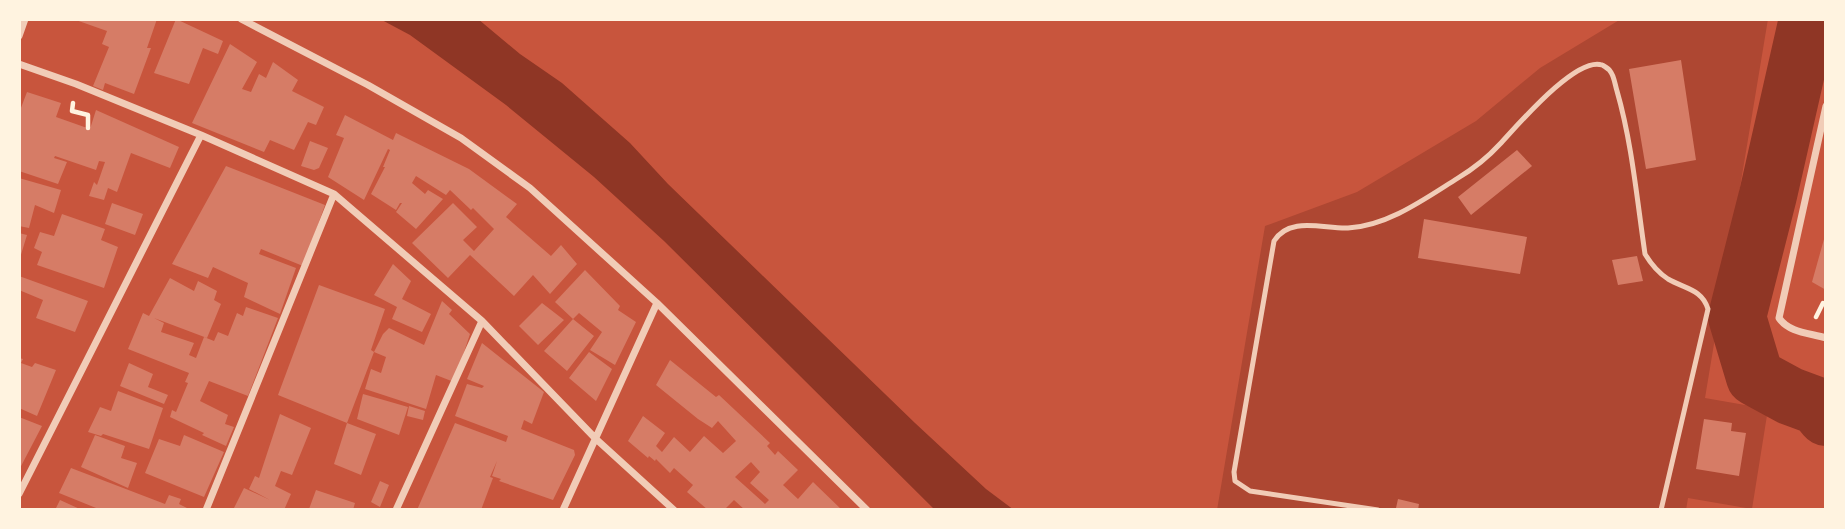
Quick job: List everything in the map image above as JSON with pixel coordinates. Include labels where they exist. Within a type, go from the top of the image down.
[{"type":"street","points":[[19,36],[26,19]]},
{"type":"street","points":[[241,19],[368,85],[461,138],[530,188],[657,303],[867,510]]},
{"type":"street","points":[[19,64],[201,135],[334,194],[482,321],[596,439],[674,510]]},
{"type":"street","points":[[1826,106],[1779,318],[1784,326],[1826,338]]},
{"type":"street","points":[[19,494],[201,135]]},
{"type":"street","points":[[1816,146],[1826,149]]},
{"type":"street","points":[[206,510],[334,194]]},
{"type":"street","points":[[563,510],[657,303]]},
{"type":"street","points":[[396,510],[482,321]]},
{"type":"lane","points":[[1378,510],[1250,491],[1235,481],[1234,472],[1274,241],[1280,231],[1292,227],[1349,228],[1377,222],[1404,210],[1462,176],[1498,146],[1538,103],[1580,68],[1592,64],[1602,65],[1612,72],[1623,112],[1645,254],[1653,268],[1668,279],[1698,292],[1705,299],[1708,309],[1661,510]]},
{"type":"path","points":[[72,111],[88,115],[88,128]]},
{"type":"shaded area","points":[[380,19],[478,19],[520,54],[562,83],[630,143],[668,184],[915,423],[986,489],[1014,510],[935,510],[664,241],[594,177],[506,105],[410,35]]},
{"type":"shaded area","points":[[1621,19],[1768,19],[1705,398],[1768,409],[1752,509],[1688,498],[1686,510],[1217,510],[1265,226],[1357,192],[1476,121],[1540,68]]},
{"type":"building","points":[[73,19],[157,19],[147,48],[151,48],[134,94],[105,83],[103,90],[93,86],[109,47],[102,44],[107,31]]},
{"type":"building","points":[[176,19],[223,41],[218,54],[203,48],[189,84],[154,73]]},
{"type":"building","points":[[230,44],[257,62],[242,89],[251,92],[259,74],[266,78],[273,62],[298,80],[292,91],[324,107],[316,125],[308,122],[294,150],[270,140],[264,152],[192,123]]},
{"type":"building","points":[[1681,60],[1696,160],[1646,169],[1629,69]]},
{"type":"building","points":[[27,92],[61,103],[56,117],[90,129],[96,110],[179,147],[170,168],[131,153],[117,192],[108,188],[104,200],[89,196],[94,182],[97,185],[105,162],[99,161],[96,170],[55,156],[54,158],[67,162],[58,184],[19,171],[19,113]]},
{"type":"building","points":[[345,115],[393,140],[396,133],[469,169],[517,204],[506,217],[551,256],[561,245],[577,264],[550,294],[533,275],[514,296],[470,255],[448,278],[412,243],[453,203],[477,227],[463,240],[474,251],[494,229],[450,190],[446,195],[416,176],[412,183],[425,194],[428,190],[443,199],[416,229],[396,212],[402,203],[396,210],[371,194],[385,167],[390,150],[388,149],[364,200],[328,177],[344,138],[336,135]]},
{"type":"building","points":[[310,141],[328,148],[319,168],[314,170],[301,166]]},
{"type":"building","points":[[1517,150],[1532,166],[1471,215],[1458,197]]},
{"type":"building","points":[[226,166],[325,205],[303,266],[261,249],[259,254],[296,268],[280,314],[244,297],[248,283],[213,267],[208,278],[172,264]]},
{"type":"building","points":[[19,178],[61,190],[54,213],[35,205],[29,228],[19,226]]},
{"type":"building","points":[[112,203],[143,214],[135,235],[105,224]]},
{"type":"building","points":[[62,214],[105,229],[101,240],[118,247],[104,288],[37,265],[42,252],[34,248],[40,232],[54,236]]},
{"type":"building","points":[[1424,219],[1527,237],[1520,274],[1418,258]]},
{"type":"building","points":[[1826,232],[1826,290],[1812,282]]},
{"type":"building","points":[[19,233],[27,235],[20,258],[19,258]]},
{"type":"building","points":[[1637,256],[1643,281],[1618,285],[1612,260]]},
{"type":"building","points":[[393,264],[411,281],[402,299],[431,314],[422,332],[392,319],[397,307],[374,295]]},
{"type":"building","points":[[585,270],[620,306],[618,310],[636,322],[615,365],[590,350],[602,332],[579,313],[573,319],[555,302]]},
{"type":"building","points":[[19,276],[88,301],[75,332],[36,318],[43,300],[19,290]]},
{"type":"building","points":[[170,278],[194,291],[198,281],[217,291],[214,300],[221,304],[207,338],[154,318],[164,323],[161,332],[194,343],[189,355],[196,358],[204,337],[214,341],[218,332],[228,336],[237,313],[243,316],[246,307],[278,318],[248,396],[209,381],[200,401],[228,415],[225,424],[234,427],[226,446],[170,417],[172,410],[176,412],[188,383],[185,382],[189,373],[128,349],[143,313],[149,316]]},
{"type":"building","points":[[319,285],[385,309],[371,350],[374,352],[347,423],[278,395]]},
{"type":"building","points":[[442,301],[452,310],[449,314],[470,334],[454,382],[436,375],[426,409],[365,389],[371,369],[381,373],[386,357],[374,352],[383,334],[389,328],[424,345]]},
{"type":"building","points":[[542,303],[564,320],[538,345],[519,326]]},
{"type":"building","points":[[573,319],[594,336],[567,371],[544,351]]},
{"type":"building","points":[[482,343],[544,392],[532,424],[524,420],[521,429],[574,450],[575,455],[553,500],[499,481],[501,479],[492,476],[497,461],[490,477],[493,478],[481,510],[417,510],[455,423],[506,442],[508,436],[455,416],[467,384],[482,388],[484,386],[467,379]]},
{"type":"building","points":[[589,352],[612,369],[596,401],[569,378]]},
{"type":"building","points":[[19,358],[23,359],[21,363],[32,367],[35,363],[56,370],[37,416],[19,408]]},
{"type":"building","points":[[670,360],[716,397],[719,395],[770,443],[767,446],[775,455],[778,451],[798,470],[783,485],[798,499],[813,482],[842,510],[745,510],[734,500],[724,510],[708,510],[687,492],[693,485],[674,468],[670,473],[656,459],[655,461],[649,456],[648,458],[628,441],[643,416],[665,433],[656,446],[662,452],[674,437],[690,452],[704,436],[723,453],[736,441],[718,421],[712,428],[656,385]],"holes":[[[751,462],[760,472],[750,483],[769,500],[765,504],[735,477]]]},
{"type":"building","points":[[129,363],[153,374],[148,387],[168,395],[164,404],[120,386]]},
{"type":"building","points":[[118,391],[163,408],[149,449],[103,434],[101,436],[88,432],[100,407],[111,411]]},
{"type":"building","points":[[363,394],[408,407],[399,435],[357,419]]},
{"type":"building","points":[[409,406],[425,411],[423,420],[407,416]]},
{"type":"building","points":[[280,414],[311,428],[292,475],[281,471],[275,486],[291,494],[284,510],[233,510],[244,488],[270,500],[249,489],[255,476],[259,478]]},
{"type":"building","points":[[19,417],[42,426],[19,470]]},
{"type":"building","points":[[1704,419],[1732,423],[1731,431],[1746,433],[1739,476],[1696,469]]},
{"type":"building","points":[[347,423],[376,434],[361,475],[334,464]]},
{"type":"building","points":[[95,435],[125,446],[121,458],[137,463],[128,488],[81,467]]},
{"type":"building","points":[[184,435],[224,452],[204,497],[145,473],[159,439],[180,446]]},
{"type":"building","points":[[71,468],[165,504],[169,495],[181,499],[179,504],[191,510],[101,510],[59,493]]},
{"type":"building","points":[[380,481],[389,485],[380,507],[371,502]]},
{"type":"building","points":[[316,490],[355,503],[353,510],[309,509]]},
{"type":"building","points":[[1398,499],[1419,504],[1418,510],[1396,508]]},
{"type":"building","points":[[60,500],[82,510],[55,510]]},
{"type":"waterway","points":[[1808,19],[1737,317],[1755,377],[1790,396],[1817,406],[1826,417]]}]
